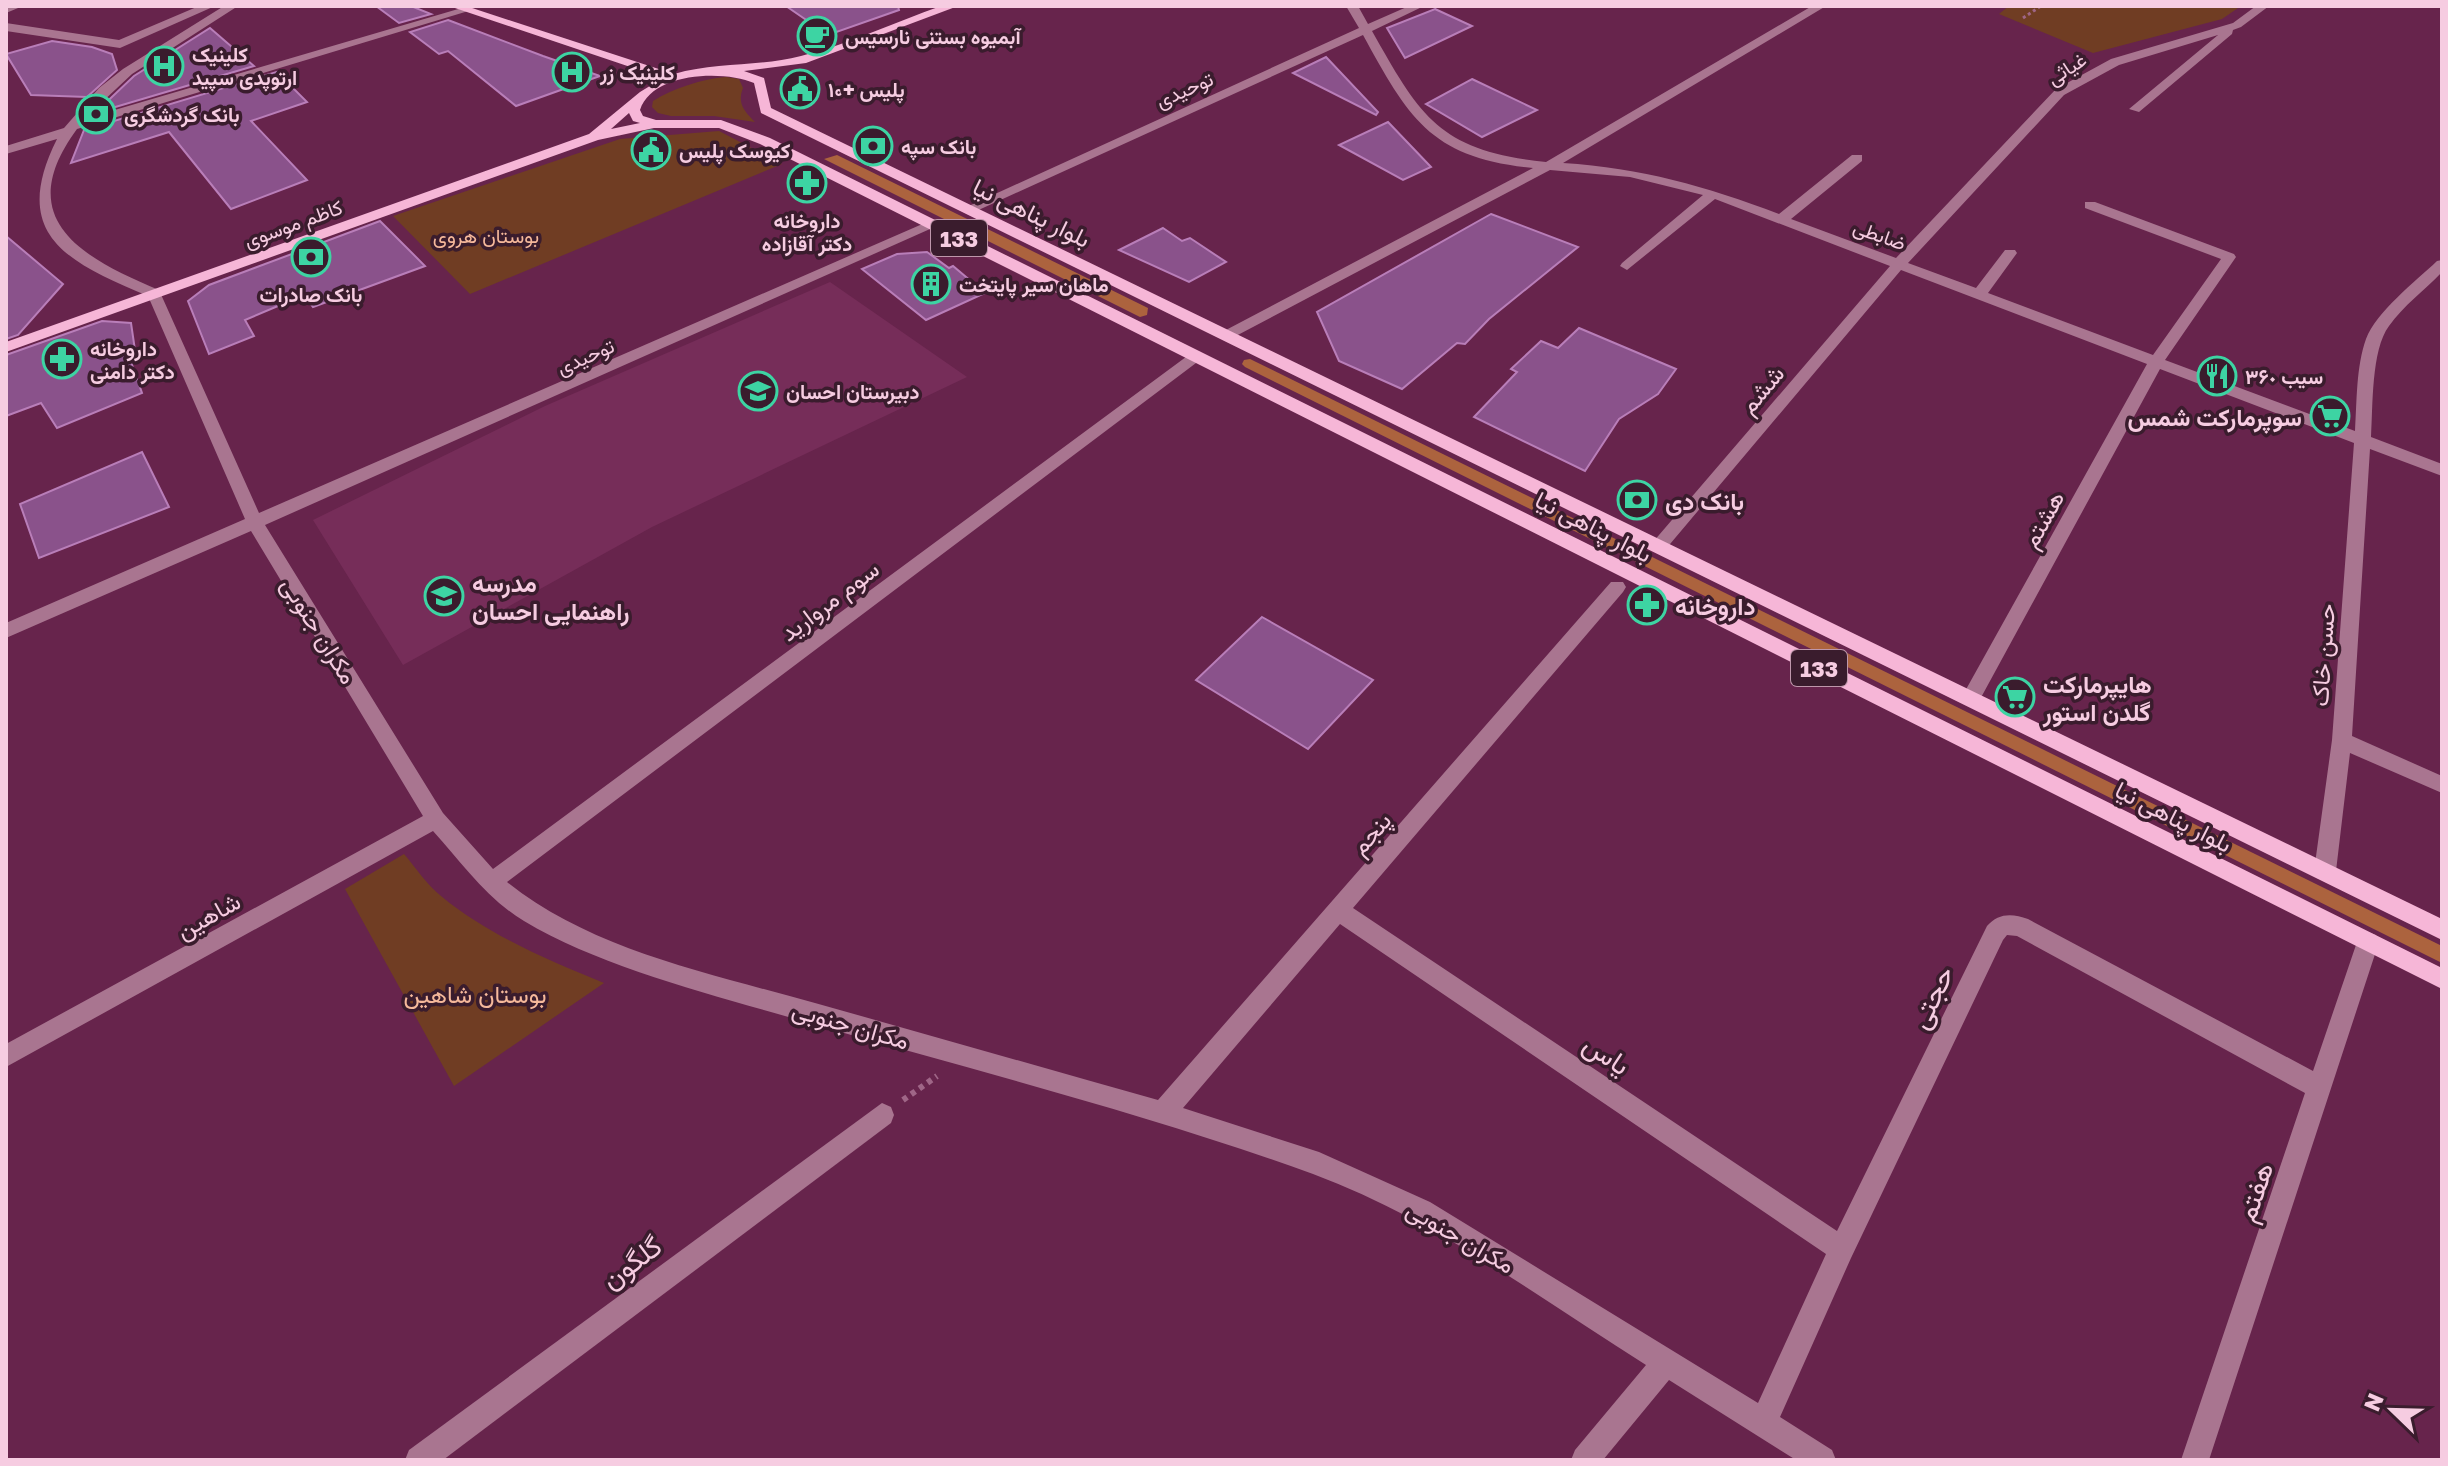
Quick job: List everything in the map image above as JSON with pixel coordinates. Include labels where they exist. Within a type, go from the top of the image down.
[{"type":"main road","points":[[594,137],[653,87],[675,78],[802,60],[952,6]]},
{"type":"main road","points":[[462,7],[675,78]]},
{"type":"main road","name":"بلوار پناهی نیا","points":[[727,69],[746,73],[760,81],[765,110],[1229,334],[2442,930]]},
{"type":"main road","points":[[637,100],[634,110],[638,118],[654,124]]},
{"type":"main road","points":[[594,137],[654,124]]},
{"type":"main road","name":"بلوار پناهی نیا","points":[[654,124],[721,124],[765,141],[2442,979]]},
{"type":"main road","name":"کاظم موسوی","points":[[6,347],[594,137]]},
{"type":"main road","points":[[1196,357],[1229,334]]},
{"type":"street","points":[[6,10],[17,6]]},
{"type":"street","points":[[6,27],[120,44],[209,6]]},
{"type":"street","points":[[154,293],[113,276],[78,256],[50,226],[41,196],[47,173],[67,129],[93,98],[138,65],[232,6]]},
{"type":"street","name":"ضابطی","points":[[1352,6],[1431,129],[1454,144],[1480,155],[1548,166],[1620,172],[1713,194],[2442,470]]},
{"type":"street","name":"توحیدی","points":[[967,210],[1418,6]]},
{"type":"street","points":[[1229,334],[1548,166],[1820,6]]},
{"type":"street","name":"غیاثی","points":[[1900,263],[2060,92],[2115,62],[2237,25],[2263,6]]},
{"type":"street","points":[[6,150],[462,7]]},
{"type":"street","points":[[2135,109],[2237,25]]},
{"type":"street","points":[[120,44],[138,65]]},
{"type":"street","points":[[1782,219],[1857,158]]},
{"type":"street","points":[[1627,266],[1713,194]]},
{"type":"street","name":"هشتم","points":[[1971,698],[2155,363],[2229,257],[2090,205]]},
{"type":"street","name":"توحیدی","points":[[255,523],[932,225]]},
{"type":"street","points":[[1979,294],[2010,253]]},
{"type":"street","name":"ششم","points":[[1659,546],[1900,263]]},
{"type":"street","name":"حسن خاک","points":[[2325,871],[2342,740],[2367,377],[2374,339],[2393,310],[2442,264]]},
{"type":"street","name":"مکران جنوبی","points":[[154,293],[255,523],[436,819],[491,882],[528,912],[574,937],[701,981],[1163,1113],[1319,1164],[1421,1211],[1822,1460]]},
{"type":"street","name":"سوم مروارید","points":[[491,882],[1196,357]]},
{"type":"street","points":[[6,631],[255,523]]},
{"type":"street","name":"پنجم","points":[[1163,1113],[1617,587]]},
{"type":"street","points":[[2342,740],[2442,785]]},
{"type":"street","name":"شاهین","points":[[6,1056],[436,819]]},
{"type":"street","name":"یاس","points":[[1338,910],[1842,1249]]},
{"type":"street","name":"حجتی","points":[[1763,1423],[1842,1249],[1995,933],[2002,925],[2020,926],[2320,1088]]},
{"type":"street","name":"هفتم","points":[[2195,1460],[2368,942]]},
{"type":"street","name":"گلگون","points":[[419,1460],[882,1115]]},
{"type":"street","points":[[1585,1460],[1666,1362]]},
{"type":"path","points":[[2023,18],[2041,6]]},
{"type":"path","points":[[882,1115],[964,1056]]},
{"type":"shaded area","points":[[837,155],[1148,308],[1147,315],[1140,317],[824,159]]},
{"type":"shaded area","points":[[830,282],[967,377],[652,527],[403,665],[313,520],[545,406]]},
{"type":"shaded area","points":[[1250,359],[2442,946],[2442,963],[1242,364]]},
{"type":"green space","points":[[2009,6],[2241,6],[2222,19],[2093,53],[1999,14]]},
{"type":"green space","points":[[726,77],[739,79],[743,88],[743,106],[755,122],[714,116],[671,116],[658,113],[652,107],[653,101],[679,88]]},
{"type":"green space","name":"بوستان هروی","points":[[719,131],[782,164],[470,294],[393,216],[620,139]]},
{"type":"green space","name":"بوستان شاهین","points":[[404,854],[436,892],[478,923],[540,956],[604,983],[454,1086],[345,889]]},
{"type":"building","points":[[376,6],[411,6],[431,14],[399,23]]},
{"type":"building","points":[[786,6],[898,6],[899,10],[828,35]]},
{"type":"building","points":[[1435,9],[1472,26],[1405,58],[1387,28]]},
{"type":"building","points":[[448,20],[600,76],[516,106],[448,51],[439,54],[410,32]]},
{"type":"building","points":[[210,28],[254,66],[95,113],[134,76]]},
{"type":"building","points":[[52,41],[92,47],[112,54],[117,70],[87,97],[31,95],[6,54]]},
{"type":"building","points":[[1326,57],[1378,112],[1376,115],[1293,73]]},
{"type":"building","points":[[277,72],[307,102],[251,121],[307,180],[231,209],[169,132],[71,163],[84,130]]},
{"type":"building","points":[[1472,79],[1537,110],[1482,137],[1426,104]]},
{"type":"building","points":[[1388,122],[1431,167],[1403,180],[1339,145]]},
{"type":"building","points":[[1491,214],[1578,247],[1489,319],[1465,344],[1457,343],[1402,389],[1339,361],[1317,312]]},
{"type":"building","points":[[380,221],[425,266],[313,307],[304,295],[245,320],[254,336],[209,354],[188,301],[209,285]]},
{"type":"building","points":[[1163,228],[1182,241],[1190,238],[1226,262],[1189,282],[1119,250]]},
{"type":"building","points":[[6,236],[63,284],[18,335],[6,339]]},
{"type":"building","name":"ماهان سیر پایتخت","points":[[927,252],[949,268],[953,266],[985,293],[926,320],[862,269],[897,254]]},
{"type":"building","points":[[102,321],[131,323],[136,357],[130,359],[142,393],[57,428],[41,403],[6,416],[6,355]]},
{"type":"building","points":[[1579,328],[1676,369],[1658,394],[1619,419],[1585,471],[1474,417],[1517,372],[1511,369],[1541,341],[1558,348]]},
{"type":"building","points":[[142,452],[169,507],[39,558],[20,504]]},
{"type":"building","points":[[1262,617],[1373,680],[1308,749],[1196,680]]},
{"type":"place","name":"آبمیوه بستنی نارسیس","points":[[817,36]]},
{"type":"place","name":"کلینیک ارتوپدی سپید","points":[[164,66]]},
{"type":"place","name":"کلینیک زر","points":[[572,72]]},
{"type":"place","name":"پلیس +۱۰","points":[[800,89]]},
{"type":"place","name":"بانک گردشگری","points":[[96,114]]},
{"type":"place","name":"بانک سپه","points":[[873,146]]},
{"type":"place","name":"کیوسک پلیس","points":[[651,150]]},
{"type":"place","name":"داروخانه دکتر آقازاده","points":[[807,183]]},
{"type":"place","name":"بانک صادرات","points":[[311,257]]},
{"type":"place","name":"ماهان سیر پایتخت","points":[[931,284]]},
{"type":"place","name":"داروخانه دکتر دامنی","points":[[62,359]]},
{"type":"place","name":"سیب ٣۶٠","points":[[2217,376]]},
{"type":"place","name":"دبیرستان احسان","points":[[758,391]]},
{"type":"place","name":"سوپرمارکت شمس","points":[[2330,416]]},
{"type":"place","name":"بانک دی","points":[[1637,500]]},
{"type":"place","name":"مدرسه راهنمایی احسان","points":[[444,596]]},
{"type":"place","name":"داروخانه","points":[[1647,605]]},
{"type":"place","name":"هایپرمارکت گلدن استور","points":[[2015,697]]}]
